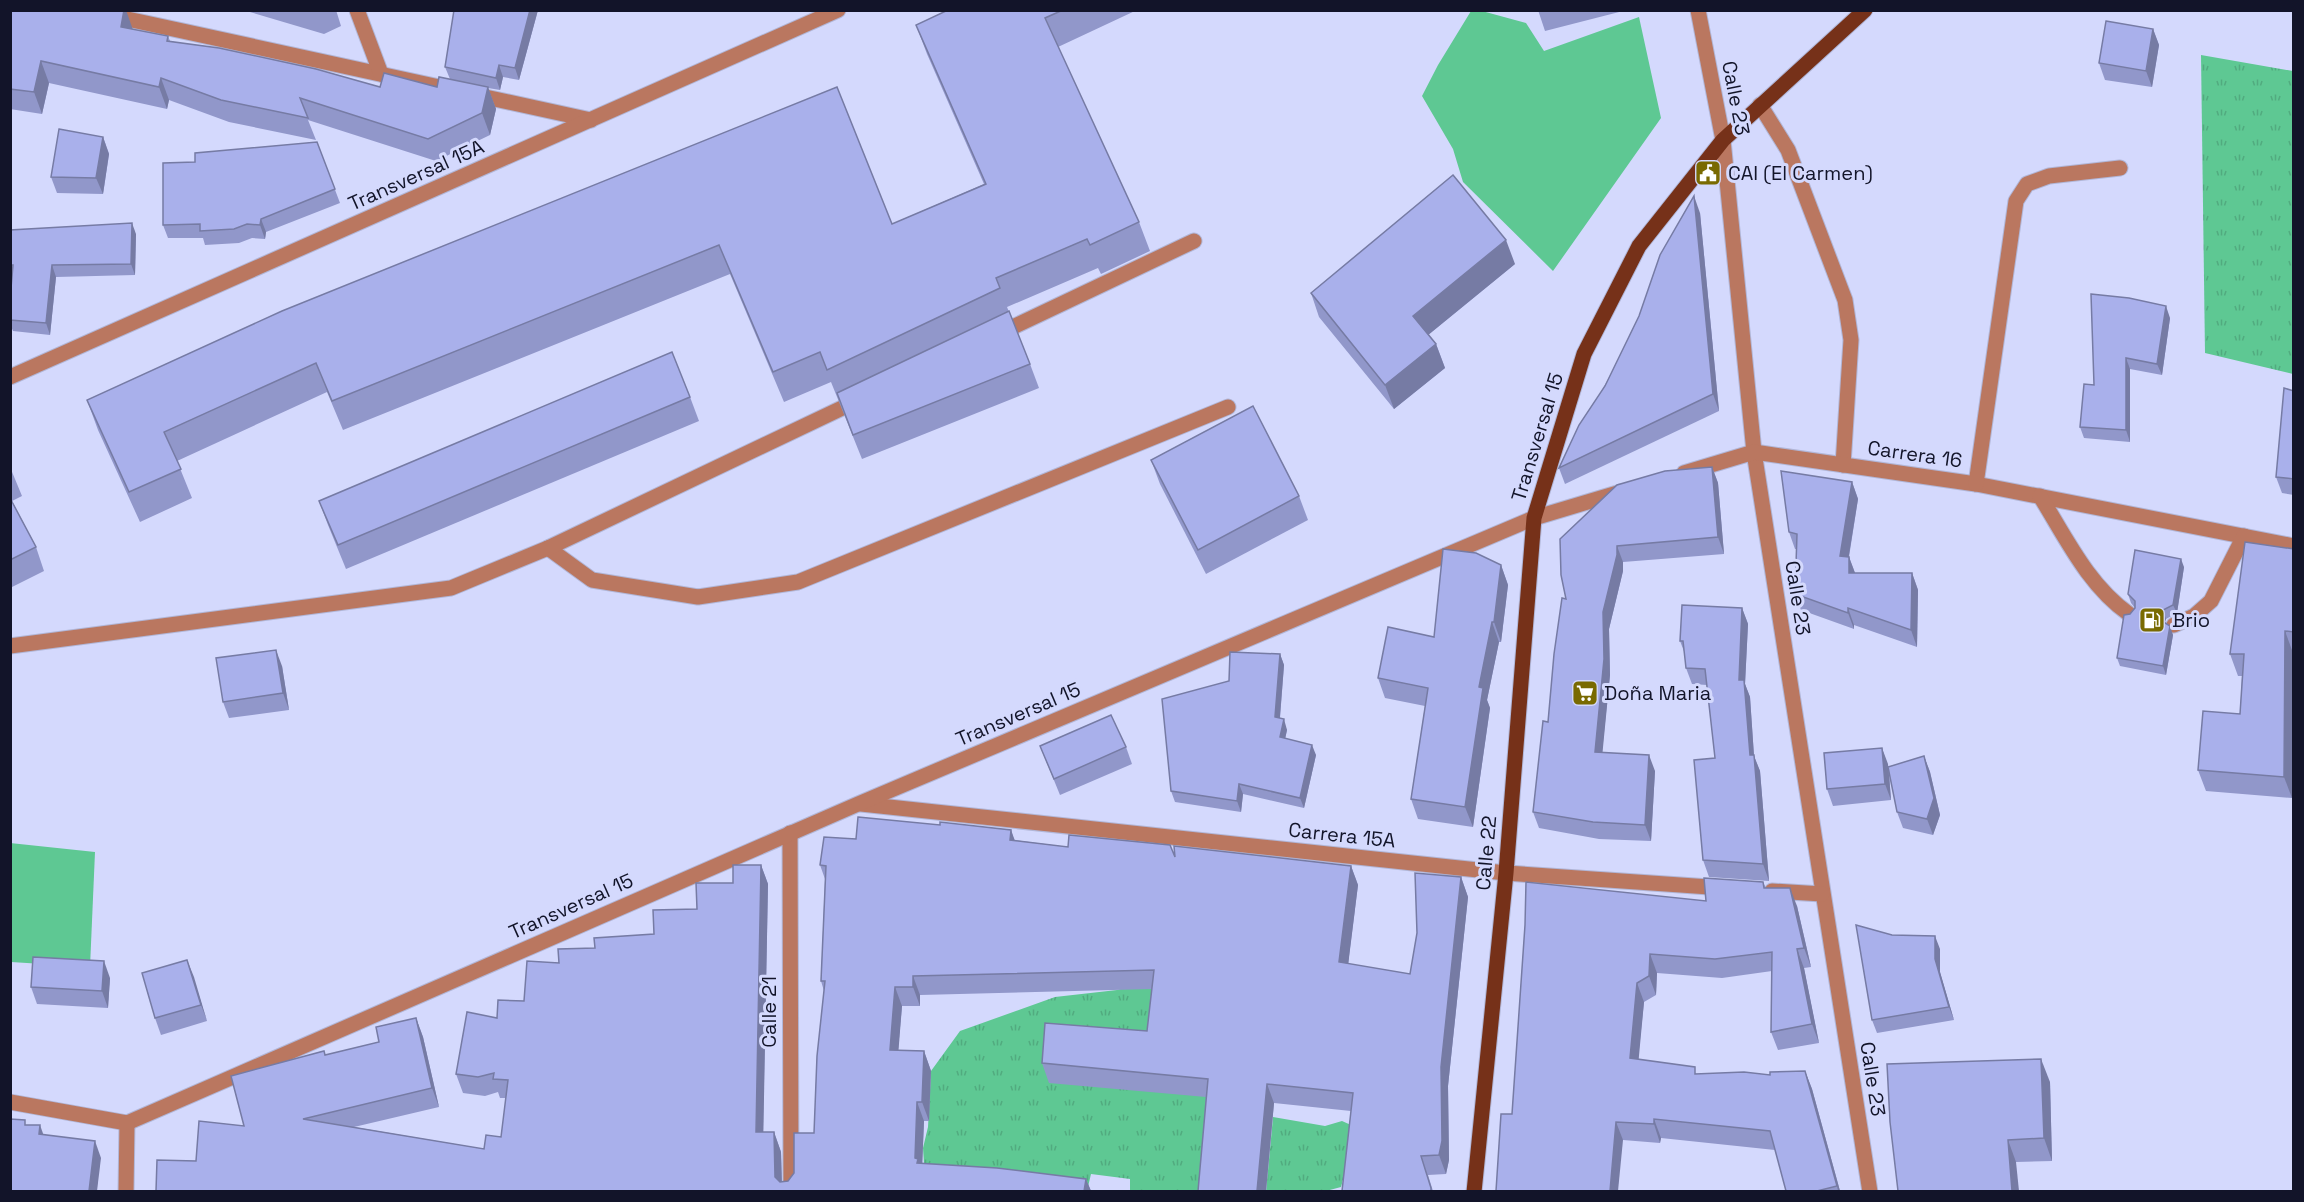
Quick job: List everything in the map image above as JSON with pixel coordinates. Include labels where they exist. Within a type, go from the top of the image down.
[{"type":"main road","name":"Transversal 15","points":[[1534,518],[1584,354],[1639,246],[1723,140],[1865,10]]},
{"type":"main road","name":"Calle 22","points":[[1474,1191],[1506,873],[1534,518]]},
{"type":"street","points":[[87,10],[591,120]]},
{"type":"street","points":[[357,10],[381,74]]},
{"type":"street","name":"Transversal 15A","points":[[10,377],[838,10]]},
{"type":"street","name":"Calle 23","points":[[1698,10],[1723,140],[1754,452],[1870,1191]]},
{"type":"street","points":[[1760,105],[1788,150],[1845,300],[1851,340],[1843,465]]},
{"type":"street","points":[[1976,484],[2016,201],[2027,184],[2049,176],[2120,168]]},
{"type":"street","points":[[981,342],[1194,241]]},
{"type":"street","points":[[10,646],[451,588],[548,548],[874,393]]},
{"type":"street","points":[[548,548],[592,579],[698,597],[798,582],[1228,407]]},
{"type":"street","name":"Carrera 16","points":[[1666,478],[1754,452],[1976,484],[2294,546]]},
{"type":"street","points":[[1534,518],[1633,488]]},
{"type":"street","points":[[2040,496],[2084,569],[2111,601],[2129,614]]},
{"type":"street","name":"Transversal 15","points":[[127,1123],[790,833],[1534,518]]},
{"type":"street","points":[[2174,626],[2194,616],[2211,601],[2244,536]]},
{"type":"street","name":"Carrera 15A","points":[[858,804],[1506,873],[1822,894]]},
{"type":"street","name":"Calle 21","points":[[790,833],[791,1191]]},
{"type":"street","points":[[10,1102],[127,1123],[126,1191]]},
{"type":"green space","points":[[1471,11],[1482,11],[1526,23],[1544,51],[1639,17],[1661,118],[1553,271],[1463,182],[1453,149],[1422,96]]},
{"type":"green space","points":[[2201,55],[2293,71],[2293,374],[2205,353]]},
{"type":"green space","points":[[10,843],[95,852],[90,967],[11,962]]},
{"type":"green space","points":[[1156,978],[1208,1097],[1200,1191],[1130,1191],[1130,1179],[1091,1174],[1087,1191],[1031,1192],[925,1178],[923,1148],[928,1127],[931,1071],[960,1031],[1055,997],[1117,990]]},
{"type":"green space","points":[[1273,1117],[1325,1126],[1342,1121],[1351,1125],[1350,1154],[1341,1187],[1326,1191],[1266,1192]]},
{"type":"building","points":[[10,10],[124,10],[121,27],[168,36],[167,41],[219,48],[316,69],[380,87],[384,73],[437,87],[439,77],[488,87],[482,113],[428,139],[300,98],[308,118],[221,100],[161,78],[159,87],[41,61],[34,92],[10,89]]},
{"type":"building","points":[[454,10],[530,10],[515,68],[499,65],[496,78],[445,67]]},
{"type":"building","points":[[948,10],[1063,10],[1045,18],[1139,222],[1090,245],[1087,239],[996,278],[1000,288],[827,370],[820,352],[773,372],[719,245],[332,401],[316,363],[164,432],[181,469],[129,492],[87,400],[282,311],[837,87],[892,224],[986,184],[916,25]]},
{"type":"building","points":[[2106,21],[2153,29],[2146,71],[2099,63]]},
{"type":"building","points":[[59,129],[103,137],[96,178],[51,177]]},
{"type":"building","points":[[317,142],[335,189],[261,219],[260,225],[247,224],[234,229],[200,231],[200,224],[163,225],[163,163],[195,162],[195,153]]},
{"type":"building","points":[[1453,175],[1506,240],[1413,316],[1436,344],[1385,385],[1311,293]]},
{"type":"building","points":[[1694,196],[1713,394],[1559,468],[1579,425],[1605,386],[1639,316],[1660,255]]},
{"type":"building","points":[[132,223],[131,264],[52,265],[46,323],[10,320],[13,265],[10,265],[10,230]]},
{"type":"building","points":[[2091,294],[2129,298],[2166,306],[2157,364],[2126,358],[2126,430],[2080,427],[2084,384],[2094,385]]},
{"type":"building","points":[[1009,311],[1030,364],[853,435],[837,393]]},
{"type":"building","points":[[672,352],[690,397],[338,545],[319,501]]},
{"type":"building","points":[[2284,388],[2294,391],[2294,479],[2276,477]]},
{"type":"building","points":[[1253,406],[1299,496],[1198,550],[1151,460]]},
{"type":"building","points":[[1712,467],[1718,537],[1617,546],[1617,555],[1603,612],[1604,659],[1595,752],[1649,755],[1645,825],[1593,822],[1533,812],[1543,721],[1548,722],[1562,598],[1566,599],[1561,575],[1560,539],[1617,485],[1665,471]]},
{"type":"building","points":[[1781,471],[1852,482],[1840,556],[1849,557],[1849,573],[1912,573],[1911,630],[1848,608],[1848,613],[1795,594],[1797,534],[1789,532]]},
{"type":"building","points":[[10,498],[36,547],[10,560]]},
{"type":"building","points":[[2245,542],[2294,549],[2294,632],[2285,631],[2284,777],[2198,770],[2203,711],[2240,714],[2244,654],[2230,654]]},
{"type":"building","points":[[1443,549],[1476,553],[1501,565],[1494,622],[1492,622],[1479,687],[1483,688],[1465,807],[1411,799],[1428,688],[1378,678],[1388,627],[1434,637]]},
{"type":"building","name":"Brio","points":[[2135,550],[2181,559],[2173,605],[2163,610],[2161,615],[2162,621],[2170,626],[2163,666],[2117,658],[2124,615],[2130,614],[2135,608],[2135,601],[2128,594]]},
{"type":"building","points":[[1682,605],[1742,608],[1739,680],[1744,680],[1750,755],[1754,755],[1763,864],[1703,860],[1694,760],[1715,758],[1705,669],[1686,668],[1683,641],[1680,641]]},
{"type":"building","points":[[276,650],[283,693],[223,702],[216,658]]},
{"type":"building","points":[[1230,652],[1280,654],[1275,717],[1284,719],[1280,737],[1312,745],[1300,798],[1239,784],[1237,801],[1171,791],[1162,699],[1229,681]]},
{"type":"building","points":[[1111,715],[1126,747],[1054,779],[1040,746]]},
{"type":"building","points":[[1882,748],[1885,784],[1827,789],[1824,753]]},
{"type":"building","points":[[1924,756],[1934,798],[1927,819],[1897,812],[1888,767]]},
{"type":"building","points":[[858,817],[940,825],[940,822],[1011,830],[1010,840],[1068,847],[1069,835],[1170,845],[1175,857],[1174,846],[1351,866],[1339,962],[1410,974],[1417,933],[1415,873],[1461,877],[1441,1067],[1442,1141],[1439,1155],[1421,1156],[1431,1191],[1342,1191],[1353,1093],[1267,1084],[1257,1191],[1198,1191],[1208,1079],[1042,1063],[1045,1023],[1147,1031],[1154,970],[913,976],[913,987],[895,987],[890,1050],[924,1051],[922,1102],[917,1102],[915,1158],[918,1159],[917,1163],[997,1168],[1086,1179],[1084,1191],[156,1191],[157,1160],[196,1161],[199,1121],[244,1126],[231,1076],[324,1051],[325,1055],[379,1042],[376,1027],[416,1018],[432,1088],[303,1119],[484,1149],[486,1135],[501,1137],[508,1080],[493,1079],[494,1073],[478,1077],[456,1074],[467,1012],[497,1018],[498,1000],[524,1001],[527,961],[559,963],[558,949],[595,948],[594,938],[654,934],[653,910],[697,909],[696,883],[733,883],[733,865],[761,865],[756,1132],[774,1132],[775,1177],[780,1182],[788,1181],[794,1173],[794,1133],[814,1133],[817,1056],[825,981],[821,981],[826,866],[820,865],[824,837],[856,839]]},
{"type":"building","points":[[1704,878],[1763,882],[1764,888],[1790,888],[1804,948],[1797,949],[1812,1024],[1771,1032],[1772,952],[1715,959],[1650,954],[1649,976],[1637,983],[1630,1058],[1695,1067],[1695,1074],[1744,1072],[1770,1075],[1770,1072],[1805,1071],[1837,1186],[1817,1191],[1786,1191],[1770,1131],[1654,1119],[1654,1124],[1616,1122],[1610,1191],[1496,1191],[1501,1114],[1512,1114],[1526,882],[1706,901]]},
{"type":"building","points":[[1856,925],[1892,935],[1935,936],[1935,959],[1949,1007],[1872,1020]]},
{"type":"building","points":[[33,957],[104,961],[102,991],[31,987]]},
{"type":"building","points":[[187,960],[201,1005],[155,1018],[142,973]]},
{"type":"building","points":[[2041,1059],[2044,1138],[2008,1140],[2012,1191],[1898,1191],[1890,1122],[1887,1064]]},
{"type":"building","points":[[10,1119],[25,1120],[25,1125],[40,1125],[39,1134],[95,1141],[89,1191],[10,1191]]},
{"type":"place","name":"CAI (El Carmen)","points":[[1708,173]]},
{"type":"place","name":"Brio","points":[[2152,620]]},
{"type":"place","name":"Doña Maria","points":[[1585,693]]}]
